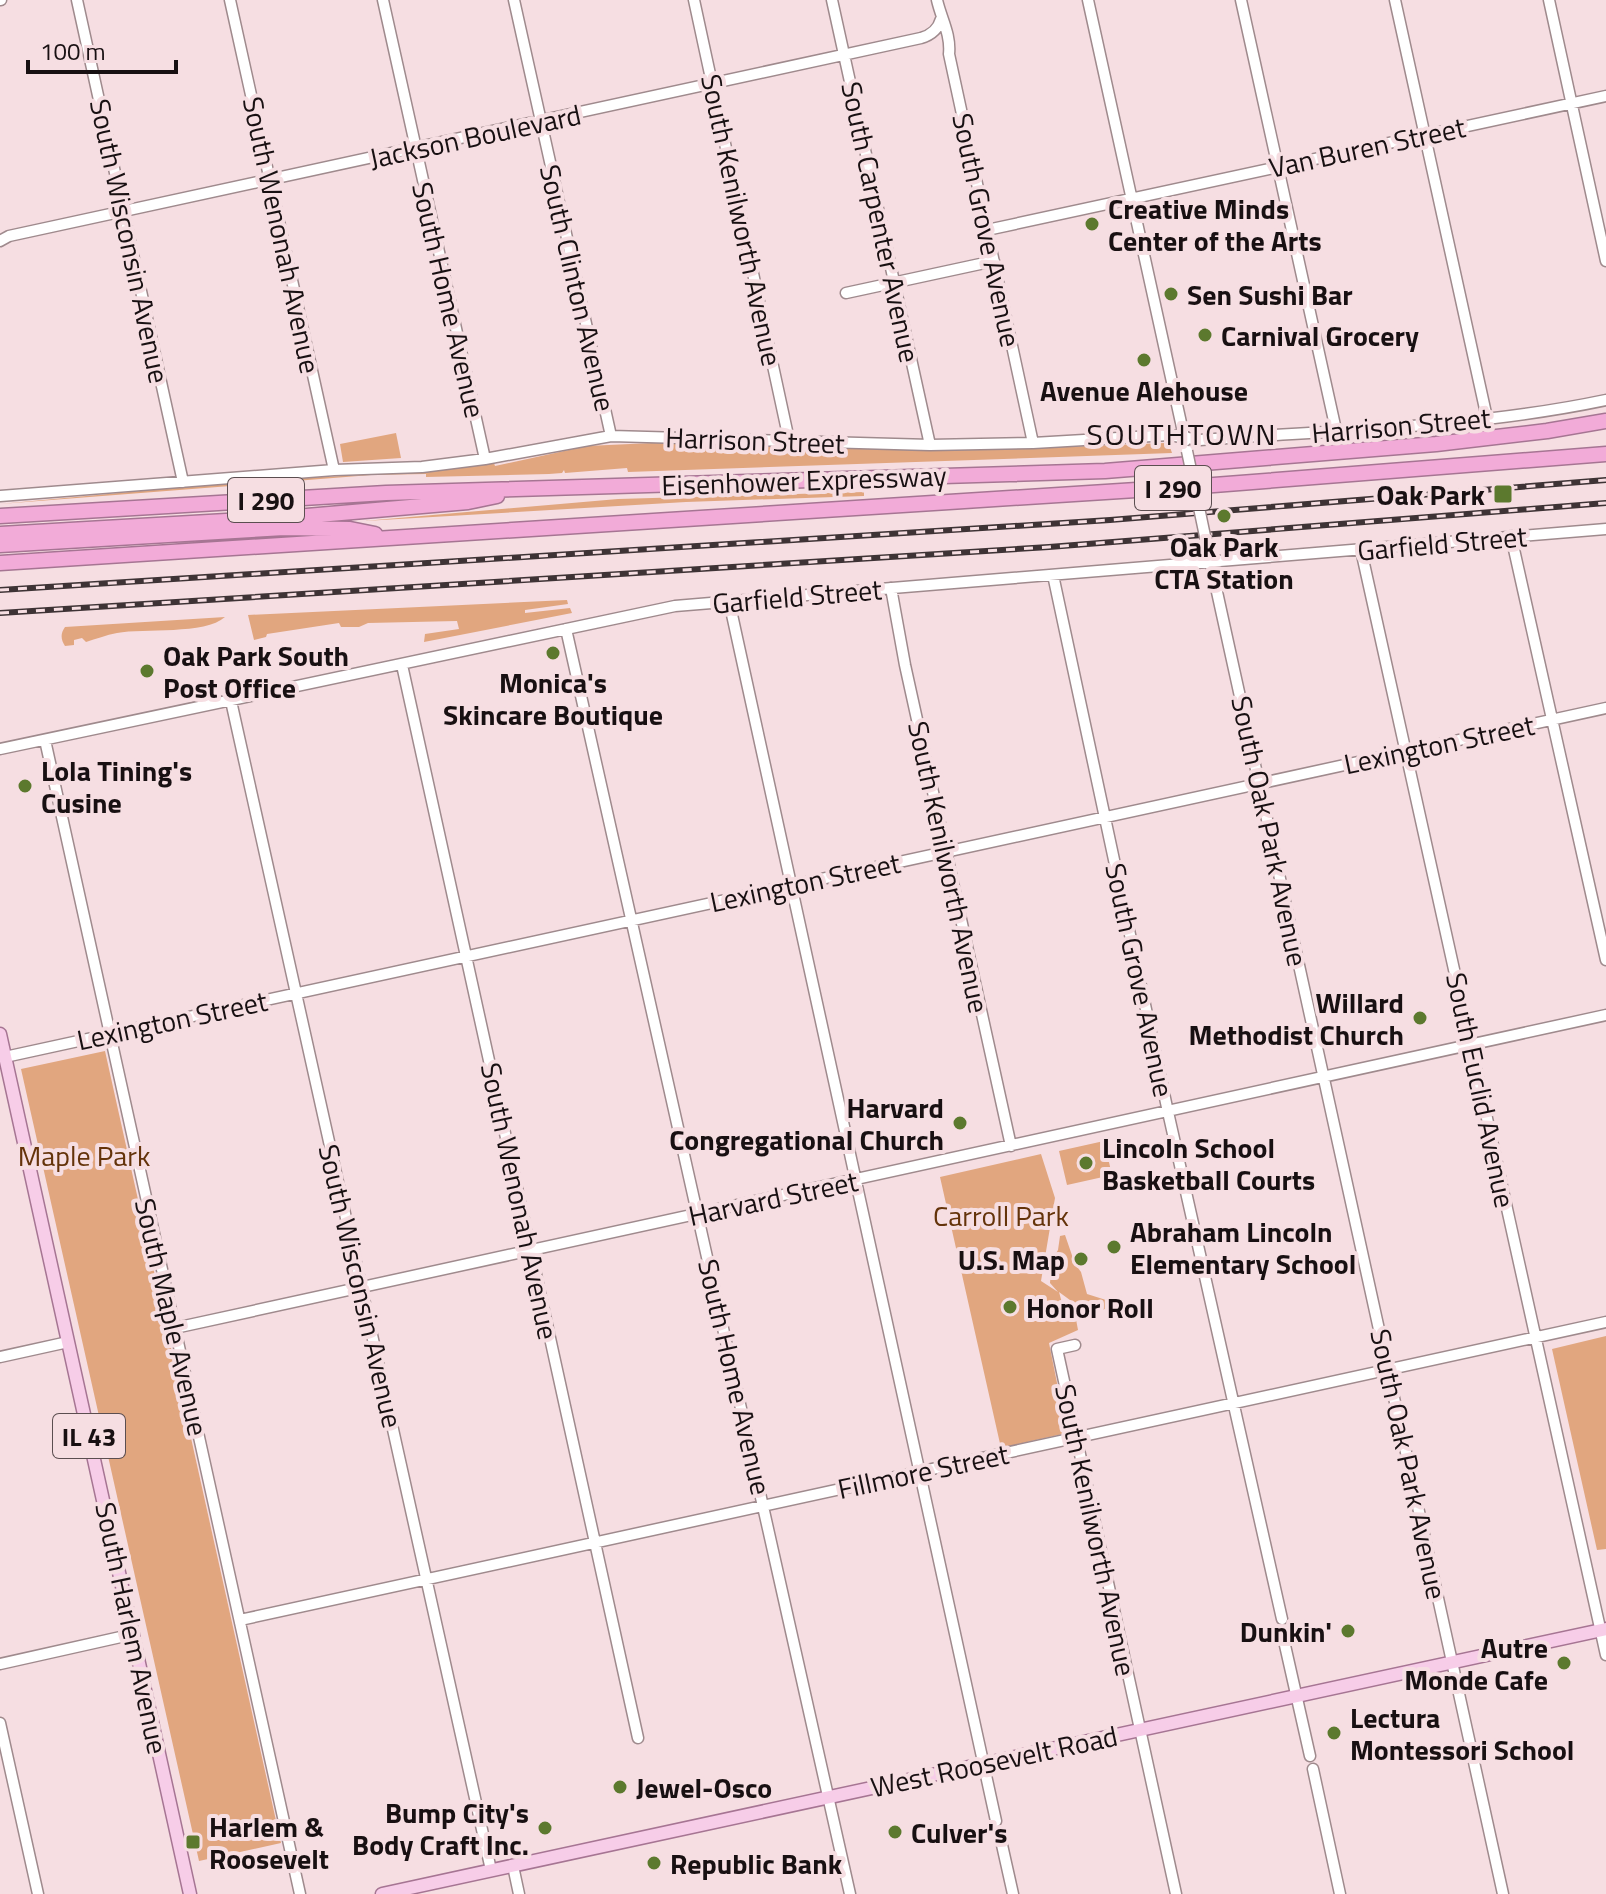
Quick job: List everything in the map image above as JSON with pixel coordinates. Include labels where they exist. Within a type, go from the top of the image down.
[{"type":"highway","name":"Eisenhower Expressway","points":[[0,516],[340,495],[1105,471],[1436,444],[1606,421]]},
{"type":"highway","name":"Eisenhower Expressway","points":[[0,563],[1214,485],[1606,454]]},
{"type":"highway","points":[[0,534],[295,517],[453,504],[533,488]]},
{"type":"highway","points":[[0,545],[284,528],[350,529],[397,538]]},
{"type":"main road","name":"South Harlem Avenue","points":[[0,1034],[190,1894]]},
{"type":"main road","name":"West Roosevelt Road","points":[[382,1894],[1603,1629]]},
{"type":"street","name":"South Wisconsin Avenue","points":[[77,0],[183,482]]},
{"type":"street","name":"South Wenonah Avenue","points":[[230,0],[334,470]]},
{"type":"street","name":"South Home Avenue","points":[[383,0],[485,459]]},
{"type":"street","name":"South Clinton Avenue","points":[[514,0],[611,436]]},
{"type":"street","name":"South Kenilworth Avenue","points":[[694,0],[789,440]]},
{"type":"street","name":"South Carpenter Avenue","points":[[832,0],[930,445]]},
{"type":"street","name":"South Grove Avenue","points":[[937,0],[939,24],[947,29],[949,54],[1033,443]]},
{"type":"street","name":"South Oak Park Avenue","points":[[1088,0],[1503,1894]]},
{"type":"street","points":[[1241,0],[1336,430]]},
{"type":"street","points":[[1395,0],[1487,418]]},
{"type":"street","points":[[1549,0],[1606,261]]},
{"type":"street","name":"Jackson Boulevard","points":[[3,237],[928,36],[939,24]]},
{"type":"street","name":"Van Buren Street","points":[[987,230],[1606,96]]},
{"type":"street","points":[[846,293],[994,261]]},
{"type":"street","name":"Harrison Street","points":[[0,496],[334,470],[422,467],[611,436],[930,445],[1169,435],[1200,440],[1487,418],[1606,400]]},
{"type":"street","name":"Garfield Street","points":[[0,749],[675,606],[1210,559],[1361,550],[1606,529]]},
{"type":"street","points":[[1511,536],[1606,960]]},
{"type":"street","name":"South Euclid Avenue","points":[[1361,550],[1603,1629],[1606,1655]]},
{"type":"street","name":"South Grove Avenue","points":[[1053,575],[1168,1112],[1282,1619]]},
{"type":"street","name":"South Kenilworth Avenue","points":[[891,588],[945,852],[1011,1146]]},
{"type":"street","points":[[729,601],[996,1821]]},
{"type":"street","name":"South Home Avenue","points":[[566,629],[850,1894]]},
{"type":"street","name":"South Wenonah Avenue","points":[[402,665],[638,1738]]},
{"type":"street","name":"South Wisconsin Avenue","points":[[231,701],[491,1870]]},
{"type":"street","name":"Lexington Street","points":[[3,1051],[109,1034],[1606,708]]},
{"type":"street","name":"South Maple Avenue","points":[[45,740],[300,1894]]},
{"type":"street","name":"Harvard Street","points":[[175,1328],[1606,1015]]},
{"type":"street","name":"Fillmore Street","points":[[240,1620],[1606,1322]]},
{"type":"street","points":[[0,1357],[68,1342]]},
{"type":"street","name":"South Kenilworth Avenue","points":[[1075,1345],[1057,1349],[1176,1894]]},
{"type":"street","points":[[1282,1632],[1310,1756]]},
{"type":"street","points":[[0,1664],[134,1634]]},
{"type":"street","points":[[0,1723],[38,1894]]},
{"type":"street","points":[[1313,1769],[1340,1894]]},
{"type":"street","points":[[1000,1836],[1013,1894]]},
{"type":"street","points":[[513,1866],[519,1894]]},
{"type":"green space","points":[[396,433],[401,458],[343,462],[340,444]]},
{"type":"green space","points":[[652,443],[1008,449],[1165,443],[1169,444],[1172,453],[628,472],[627,468],[565,473],[564,470],[549,474],[371,475],[0,504],[260,480],[424,472],[494,463],[495,466],[587,446]]},
{"type":"green space","points":[[864,492],[864,496],[686,502],[364,521],[618,499]]},
{"type":"green space","points":[[567,600],[568,604],[525,610],[525,613],[570,608],[572,613],[424,642],[425,634],[459,629],[457,621],[368,623],[359,627],[341,627],[339,623],[267,634],[254,640],[248,615]]},
{"type":"green space","points":[[225,617],[216,623],[189,629],[117,633],[86,642],[82,638],[74,640],[74,645],[65,646],[62,639],[65,627]]},
{"type":"green space","name":"Maple Park","points":[[105,1051],[281,1843],[199,1861],[21,1069]]},
{"type":"green space","name":"Lincoln School Basketball Courts","points":[[1104,1141],[1112,1175],[1067,1185],[1059,1151]]},
{"type":"green space","name":"Carroll Park","points":[[1041,1154],[1055,1198],[1041,1281],[1058,1292],[1050,1283],[1052,1260],[1058,1250],[1060,1236],[1065,1235],[1087,1294],[1106,1300],[1105,1309],[1089,1314],[1059,1292],[1065,1314],[1075,1314],[1078,1330],[1049,1343],[1067,1433],[1001,1448],[940,1177]]},
{"type":"green space","points":[[1606,1336],[1606,1549],[1597,1550],[1552,1349]]},
{"type":"railway","points":[[0,590],[1110,520],[1606,480]]},
{"type":"railway","points":[[0,613],[1049,547],[1606,503]]},
{"type":"place","name":"Creative Minds Center of the Arts","points":[[1092,224]]},
{"type":"place","name":"Sen Sushi Bar","points":[[1171,294]]},
{"type":"place","name":"Carnival Grocery","points":[[1205,335]]},
{"type":"place","name":"Avenue Alehouse","points":[[1144,360]]},
{"type":"place","name":"Oak Park","points":[[1503,494]]},
{"type":"place","name":"Oak Park CTA Station","points":[[1224,516]]},
{"type":"place","name":"Monica's Skincare Boutique","points":[[553,653]]},
{"type":"place","name":"Oak Park South Post Office","points":[[147,671]]},
{"type":"place","name":"Lola Tining's Cusine","points":[[25,786]]},
{"type":"place","name":"Willard Methodist Church","points":[[1420,1018]]},
{"type":"place","name":"Harvard Congregational Church","points":[[960,1123]]},
{"type":"place","name":"Lincoln School Basketball Courts","points":[[1086,1163]]},
{"type":"place","name":"Abraham Lincoln Elementary School","points":[[1114,1247]]},
{"type":"place","name":"U.S. Map","points":[[1081,1259]]},
{"type":"place","name":"Honor Roll","points":[[1010,1307]]},
{"type":"place","name":"Dunkin'","points":[[1348,1631]]},
{"type":"place","name":"Autre Monde Cafe","points":[[1564,1663]]},
{"type":"place","name":"Lectura Montessori School","points":[[1334,1733]]},
{"type":"place","name":"Jewel-Osco","points":[[620,1787]]},
{"type":"place","name":"Bump City's Body Craft Inc.","points":[[545,1828]]},
{"type":"place","name":"Culver's","points":[[895,1832]]},
{"type":"place","name":"Harlem & Roosevelt","points":[[193,1842]]},
{"type":"place","name":"Republic Bank","points":[[654,1863]]},
{"type":"district","name":"SOUTHTOWN","points":[[1182,434]]}]
